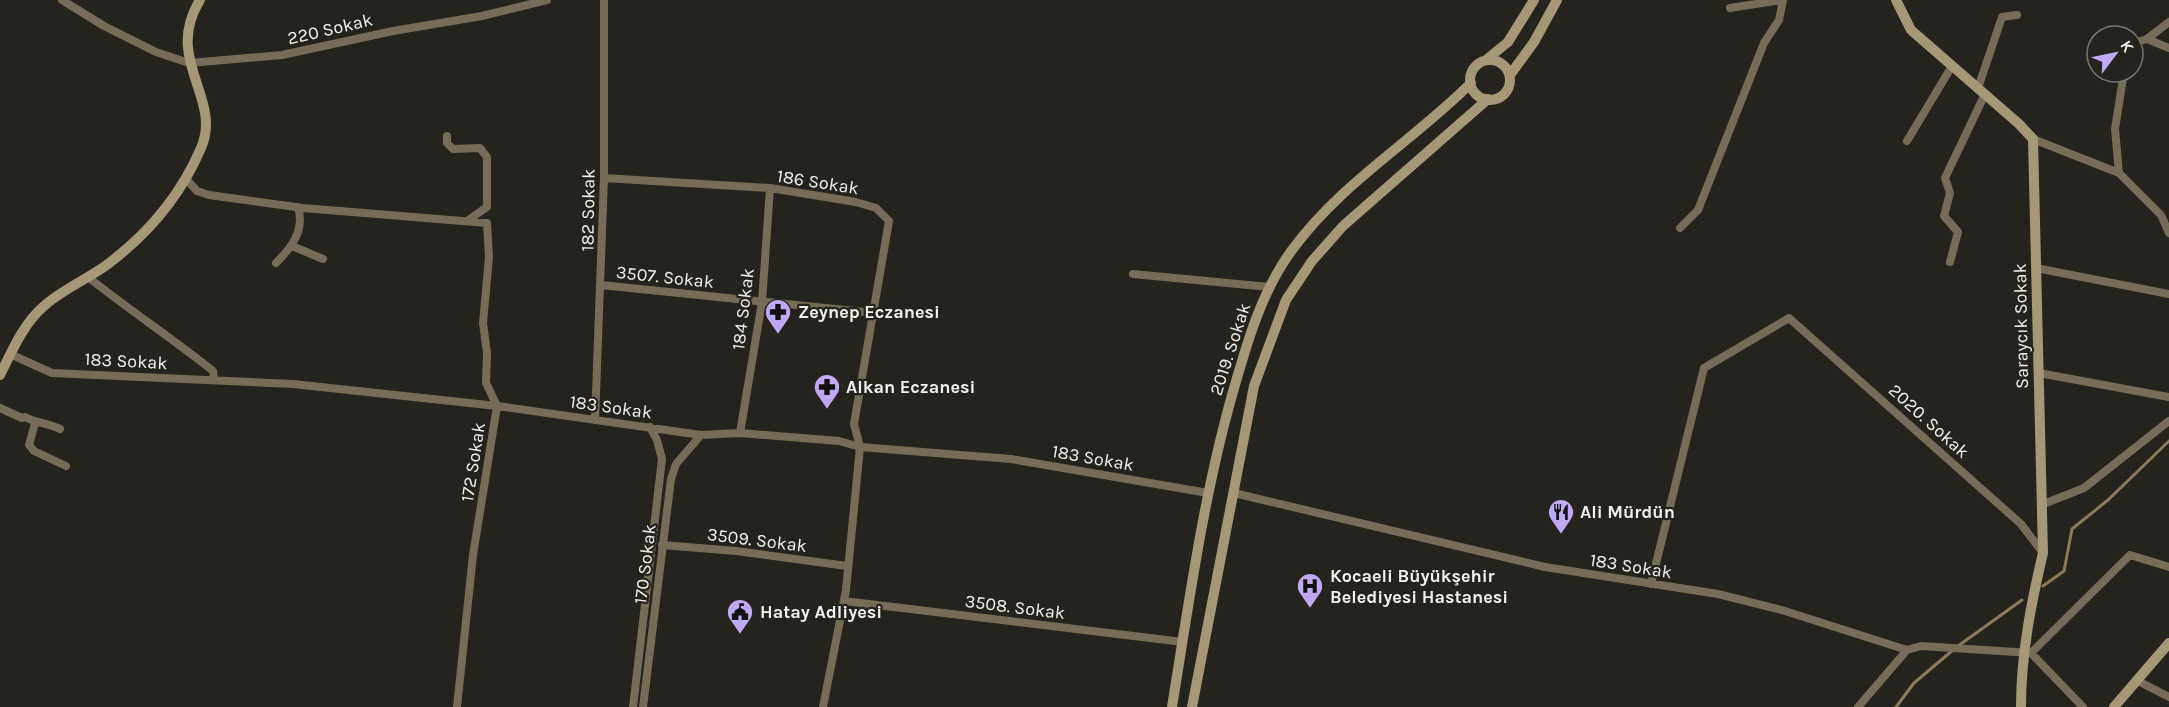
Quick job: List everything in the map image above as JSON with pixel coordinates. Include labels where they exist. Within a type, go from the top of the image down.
[{"type":"street","points":[[62,0],[104,26],[156,52],[189,63]]},
{"type":"street","points":[[0,375],[20,336],[44,306],[139,239],[187,180],[203,144],[205,111],[189,63],[187,31],[200,0]]},
{"type":"street","name":"220 Sokak","points":[[189,63],[282,55],[393,30],[482,16],[547,0]]},
{"type":"street","name":"182 Sokak","points":[[595,420],[604,178],[604,0]]},
{"type":"street","name":"2019. Sokak","points":[[1172,707],[1208,493],[1241,364],[1269,287],[1293,248],[1336,199],[1449,105],[1471,83],[1476,66],[1508,42],[1534,0]]},
{"type":"street","name":"2019. Sokak","points":[[1192,707],[1254,386],[1286,300],[1312,261],[1343,226],[1488,99],[1505,93],[1510,75],[1534,42],[1557,0]]},
{"type":"street","points":[[1680,228],[1698,210],[1764,43],[1779,20],[1782,0],[1730,8]]},
{"type":"street","points":[[1896,0],[1911,30],[2033,139],[2119,173],[2161,215],[2169,233]]},
{"type":"street","points":[[1950,262],[1958,232],[1944,216],[1950,193],[1945,178],[1981,91],[2001,17],[2017,15]]},
{"type":"street","points":[[2147,39],[2169,22]]},
{"type":"street","points":[[2147,39],[2169,48]]},
{"type":"street","points":[[1486,60],[1498,61],[1510,75]]},
{"type":"street","points":[[1907,141],[1952,66]]},
{"type":"street","points":[[1471,83],[1476,94],[1488,99]]},
{"type":"street","points":[[2119,173],[2115,129],[2122,84]]},
{"type":"street","points":[[187,180],[197,191],[209,195],[298,207],[465,221],[487,207],[487,157],[480,148],[453,149],[447,143],[447,136]]},
{"type":"street","name":"Saraycık Sokak","points":[[2021,707],[2043,552],[2033,139]]},
{"type":"street","name":"186 Sokak","points":[[604,178],[770,189],[856,202],[876,208],[889,221],[854,424],[860,447],[844,601],[823,707]]},
{"type":"street","name":"184 Sokak","points":[[740,433],[762,302],[770,189]]},
{"type":"street","points":[[276,262],[292,246],[301,218],[298,207]]},
{"type":"street","name":"172 Sokak","points":[[457,707],[473,555],[497,406],[486,382],[483,324],[489,257],[487,223],[465,221]]},
{"type":"street","points":[[292,246],[323,260]]},
{"type":"street","points":[[2036,268],[2169,294]]},
{"type":"street","points":[[1133,274],[1269,287]]},
{"type":"street","points":[[88,277],[126,308],[166,333],[213,371],[214,380]]},
{"type":"street","name":"3507. Sokak","points":[[601,285],[874,313]]},
{"type":"street","name":"2020. Sokak","points":[[1651,584],[1704,368],[1789,318],[2021,524],[2043,552]]},
{"type":"street","name":"183 Sokak","points":[[10,354],[52,373],[293,384],[497,406],[701,435],[740,433],[839,441],[860,447],[1011,459],[1208,493]]},
{"type":"street","points":[[2039,373],[2169,397]]},
{"type":"street","points":[[0,408],[35,423],[45,422],[60,429]]},
{"type":"street","points":[[2041,505],[2085,489],[2169,421]]},
{"type":"street","points":[[35,423],[29,445],[34,451],[66,466]]},
{"type":"street","name":"170 Sokak","points":[[633,707],[662,459],[657,440],[650,428]]},
{"type":"street","name":"170 Sokak","points":[[643,707],[671,479],[676,464],[701,435]]},
{"type":"street","name":"183 Sokak","points":[[1234,493],[1545,567],[1718,594],[1907,650],[1920,646],[2027,654]]},
{"type":"street","name":"3509. Sokak","points":[[663,546],[736,551],[847,566]]},
{"type":"street","points":[[2083,707],[2027,654],[2130,555],[2169,567]]},
{"type":"street","name":"3508. Sokak","points":[[844,601],[1183,642]]},
{"type":"street","points":[[2114,707],[2169,643]]},
{"type":"street","points":[[1858,707],[1907,650]]},
{"type":"street","points":[[2136,680],[2169,697]]},
{"type":"waterway","points":[[2043,586],[2064,571],[2072,529],[2108,500],[2169,441]]},
{"type":"waterway","points":[[1958,646],[2022,600]]},
{"type":"waterway","points":[[1896,707],[1914,683],[1953,650]]},
{"type":"place","name":"Zeynep Eczanesi","points":[[778,335]]},
{"type":"place","name":"Alkan Eczanesi","points":[[827,410]]},
{"type":"place","name":"Ali Mürdün","points":[[1561,535]]},
{"type":"place","name":"Kocaeli Büyükşehir Belediyesi Hastanesi","points":[[1310,609]]},
{"type":"place","name":"Hatay Adliyesi","points":[[740,635]]}]
